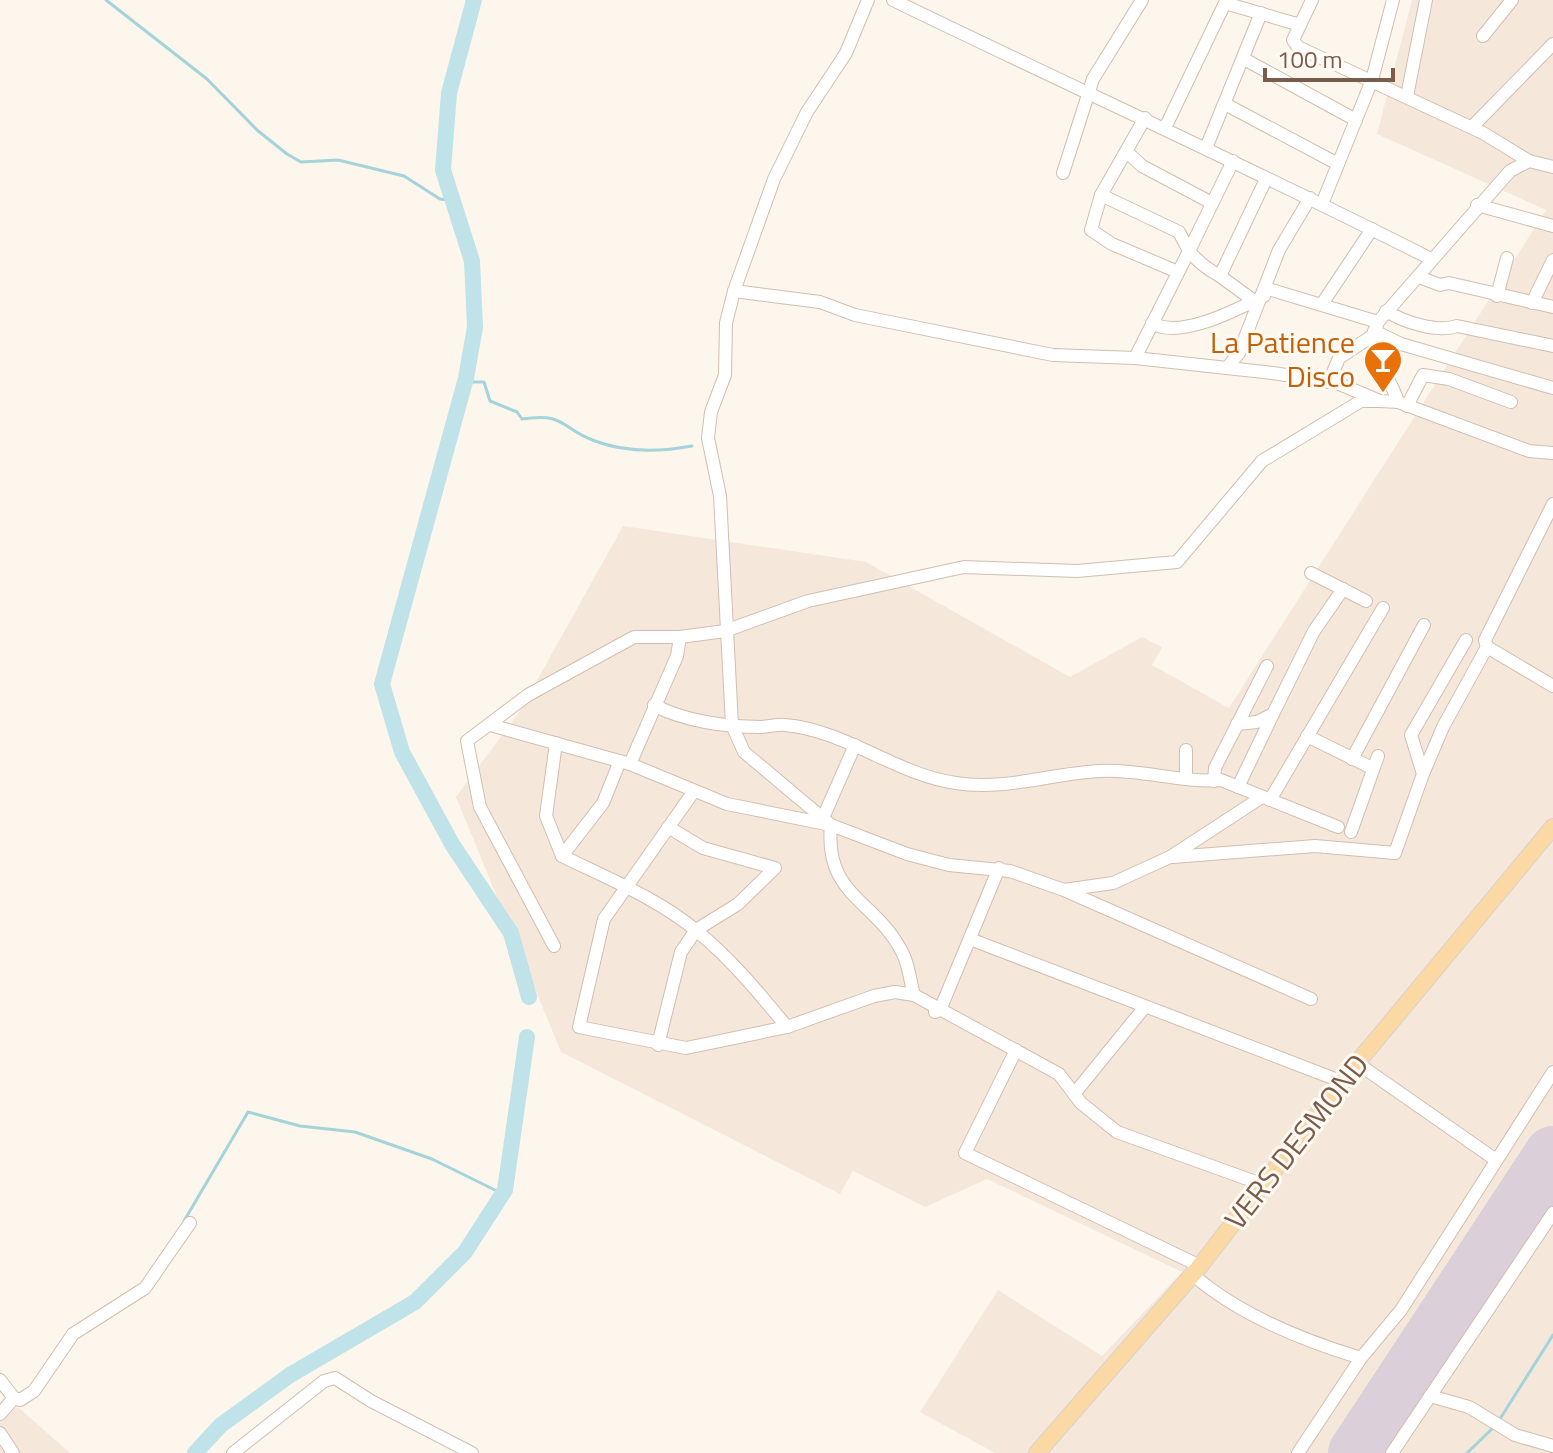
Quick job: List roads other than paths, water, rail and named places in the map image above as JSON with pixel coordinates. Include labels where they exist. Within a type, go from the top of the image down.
[{"type":"main road","name":"VERS DESMOND","points":[[1037,1453],[1196,1270],[1357,1063],[1553,827]]},
{"type":"street","points":[[827,822],[744,752],[732,725],[720,496],[708,438],[711,412],[725,375],[726,323],[734,291],[774,179],[807,112],[846,53],[868,0]]},
{"type":"street","points":[[893,0],[1145,118],[1431,259]]},
{"type":"street","points":[[1063,173],[1091,94],[1093,79],[1142,0]]},
{"type":"street","points":[[1312,0],[1293,40],[1298,47],[1472,127],[1529,161],[1552,165]]},
{"type":"street","points":[[1227,368],[1239,353],[1279,250],[1316,201],[1338,164],[1372,80],[1393,0]]},
{"type":"street","points":[[1407,96],[1426,0]]},
{"type":"street","points":[[1483,36],[1512,0]]},
{"type":"street","points":[[1165,128],[1224,1],[1300,25]]},
{"type":"street","points":[[1206,148],[1261,13]]},
{"type":"street","points":[[1472,127],[1553,44]]},
{"type":"street","points":[[1244,59],[1356,120]]},
{"type":"street","points":[[1225,104],[1338,164]]},
{"type":"street","points":[[1145,118],[1101,195],[1091,230],[1112,244],[1178,272]]},
{"type":"street","points":[[1127,152],[1142,166],[1212,203]]},
{"type":"street","points":[[1135,358],[1233,161]]},
{"type":"street","points":[[1329,382],[1339,358],[1375,330],[1386,311],[1419,277],[1477,205],[1510,171],[1529,161]]},
{"type":"street","points":[[1220,276],[1266,179]]},
{"type":"street","points":[[1101,195],[1179,232],[1199,263],[1261,295],[1322,304],[1401,344],[1553,388]]},
{"type":"street","points":[[1477,205],[1553,226]]},
{"type":"street","points":[[1322,304],[1372,229]]},
{"type":"street","points":[[1497,296],[1507,258]]},
{"type":"street","points":[[1532,303],[1553,260]]},
{"type":"street","points":[[1419,277],[1440,285],[1449,283],[1553,307]]},
{"type":"street","points":[[734,291],[820,302],[855,315],[1053,355],[1135,358],[1329,382],[1380,401]]},
{"type":"street","points":[[1152,323],[1161,328],[1212,320],[1261,295]]},
{"type":"street","points":[[1386,311],[1446,330],[1457,326],[1553,346]]},
{"type":"street","points":[[1375,330],[1373,349],[1402,404]]},
{"type":"street","points":[[1449,379],[1458,361]]},
{"type":"street","points":[[1402,404],[1423,375],[1449,379],[1511,402]]},
{"type":"street","points":[[554,946],[480,807],[467,741],[528,695],[634,637],[680,637],[725,631],[808,601],[964,567],[1077,571],[1177,562],[1262,461],[1361,401],[1402,404],[1529,451],[1553,453]]},
{"type":"street","points":[[1170,857],[1315,846],[1395,853],[1443,727],[1487,647],[1485,634],[1553,504]]},
{"type":"street","points":[[1311,573],[1366,601]]},
{"type":"street","points":[[1238,787],[1314,631],[1343,589]]},
{"type":"street","points":[[1064,890],[1113,883],[1170,857],[1266,798],[1307,736],[1383,608]]},
{"type":"street","points":[[1352,759],[1424,625]]},
{"type":"street","points":[[562,856],[603,803],[625,763],[677,656],[680,637]]},
{"type":"street","points":[[1423,774],[1411,735],[1466,640]]},
{"type":"street","points":[[1487,647],[1553,686]]},
{"type":"street","points":[[1214,781],[1215,768],[1267,666]]},
{"type":"street","points":[[654,705],[667,713],[732,725],[785,725],[855,745],[906,768],[955,783],[1005,786],[1045,775],[1104,771],[1214,781],[1238,787],[1345,830],[1375,762],[1352,759],[1307,736]]},
{"type":"street","points":[[1237,724],[1257,722],[1273,714]]},
{"type":"street","points":[[490,725],[625,763],[727,804],[827,822],[907,854],[949,865],[999,868],[1064,890],[1311,999]]},
{"type":"street","points":[[556,743],[546,816],[562,856],[625,886],[696,930],[747,977],[787,1027]]},
{"type":"street","points":[[855,745],[827,822],[828,853],[844,885],[882,923],[903,953],[914,995]]},
{"type":"street","points":[[1186,750],[1186,779]]},
{"type":"street","points":[[694,791],[625,886],[600,933],[579,1027],[658,1045],[686,1048],[787,1027],[874,996],[895,992],[914,995],[938,1011],[1059,1074],[1074,1094],[1117,1132],[1264,1185]]},
{"type":"street","points":[[658,1045],[681,952],[696,930],[738,904],[775,868],[703,848],[668,827]]},
{"type":"street","points":[[938,1011],[999,868]]},
{"type":"street","points":[[970,939],[1343,1082]]},
{"type":"street","points":[[1074,1094],[1144,1008]]},
{"type":"street","points":[[1016,1050],[965,1153],[1196,1270],[1216,1295],[1279,1328],[1361,1358]]},
{"type":"street","points":[[1357,1063],[1496,1160]]},
{"type":"street","points":[[1298,1453],[1361,1358],[1401,1310],[1553,1072]]},
{"type":"street","points":[[1392,1453],[1553,1213]]},
{"type":"street","points":[[0,1380],[14,1398],[20,1400],[34,1391],[73,1334],[145,1288],[190,1223]]},
{"type":"street","points":[[233,1453],[324,1381],[335,1378],[371,1401],[472,1453]]},
{"type":"street","points":[[1430,1396],[1469,1407],[1515,1435],[1553,1446]]},
{"type":"street","points":[[0,1414],[14,1398]]},
{"type":"street","points":[[0,1433],[13,1453]]},
{"type":"waterway","points":[[106,0],[207,79],[257,130],[287,154],[301,162],[338,160],[404,176],[440,199],[454,201]]},
{"type":"waterway","points":[[474,0],[449,93],[443,170],[472,261],[475,327],[466,378],[382,684],[402,752],[452,844],[511,933],[529,997]]},
{"type":"waterway","points":[[466,378],[472,382],[484,382],[490,401],[517,412],[522,419],[537,417],[556,420],[607,445],[644,450],[692,446]]},
{"type":"waterway","points":[[195,1453],[221,1425],[290,1375],[415,1302],[465,1252],[505,1190],[527,1037]]},
{"type":"waterway","points":[[184,1221],[248,1112],[300,1126],[355,1132],[432,1159],[503,1194]]},
{"type":"waterway","points":[[1498,1422],[1553,1335]]},
{"type":"waterway","points":[[1467,1453],[1493,1428]]},
{"type":"place","name":"La Patience Disco","points":[[1383,394]]}]
